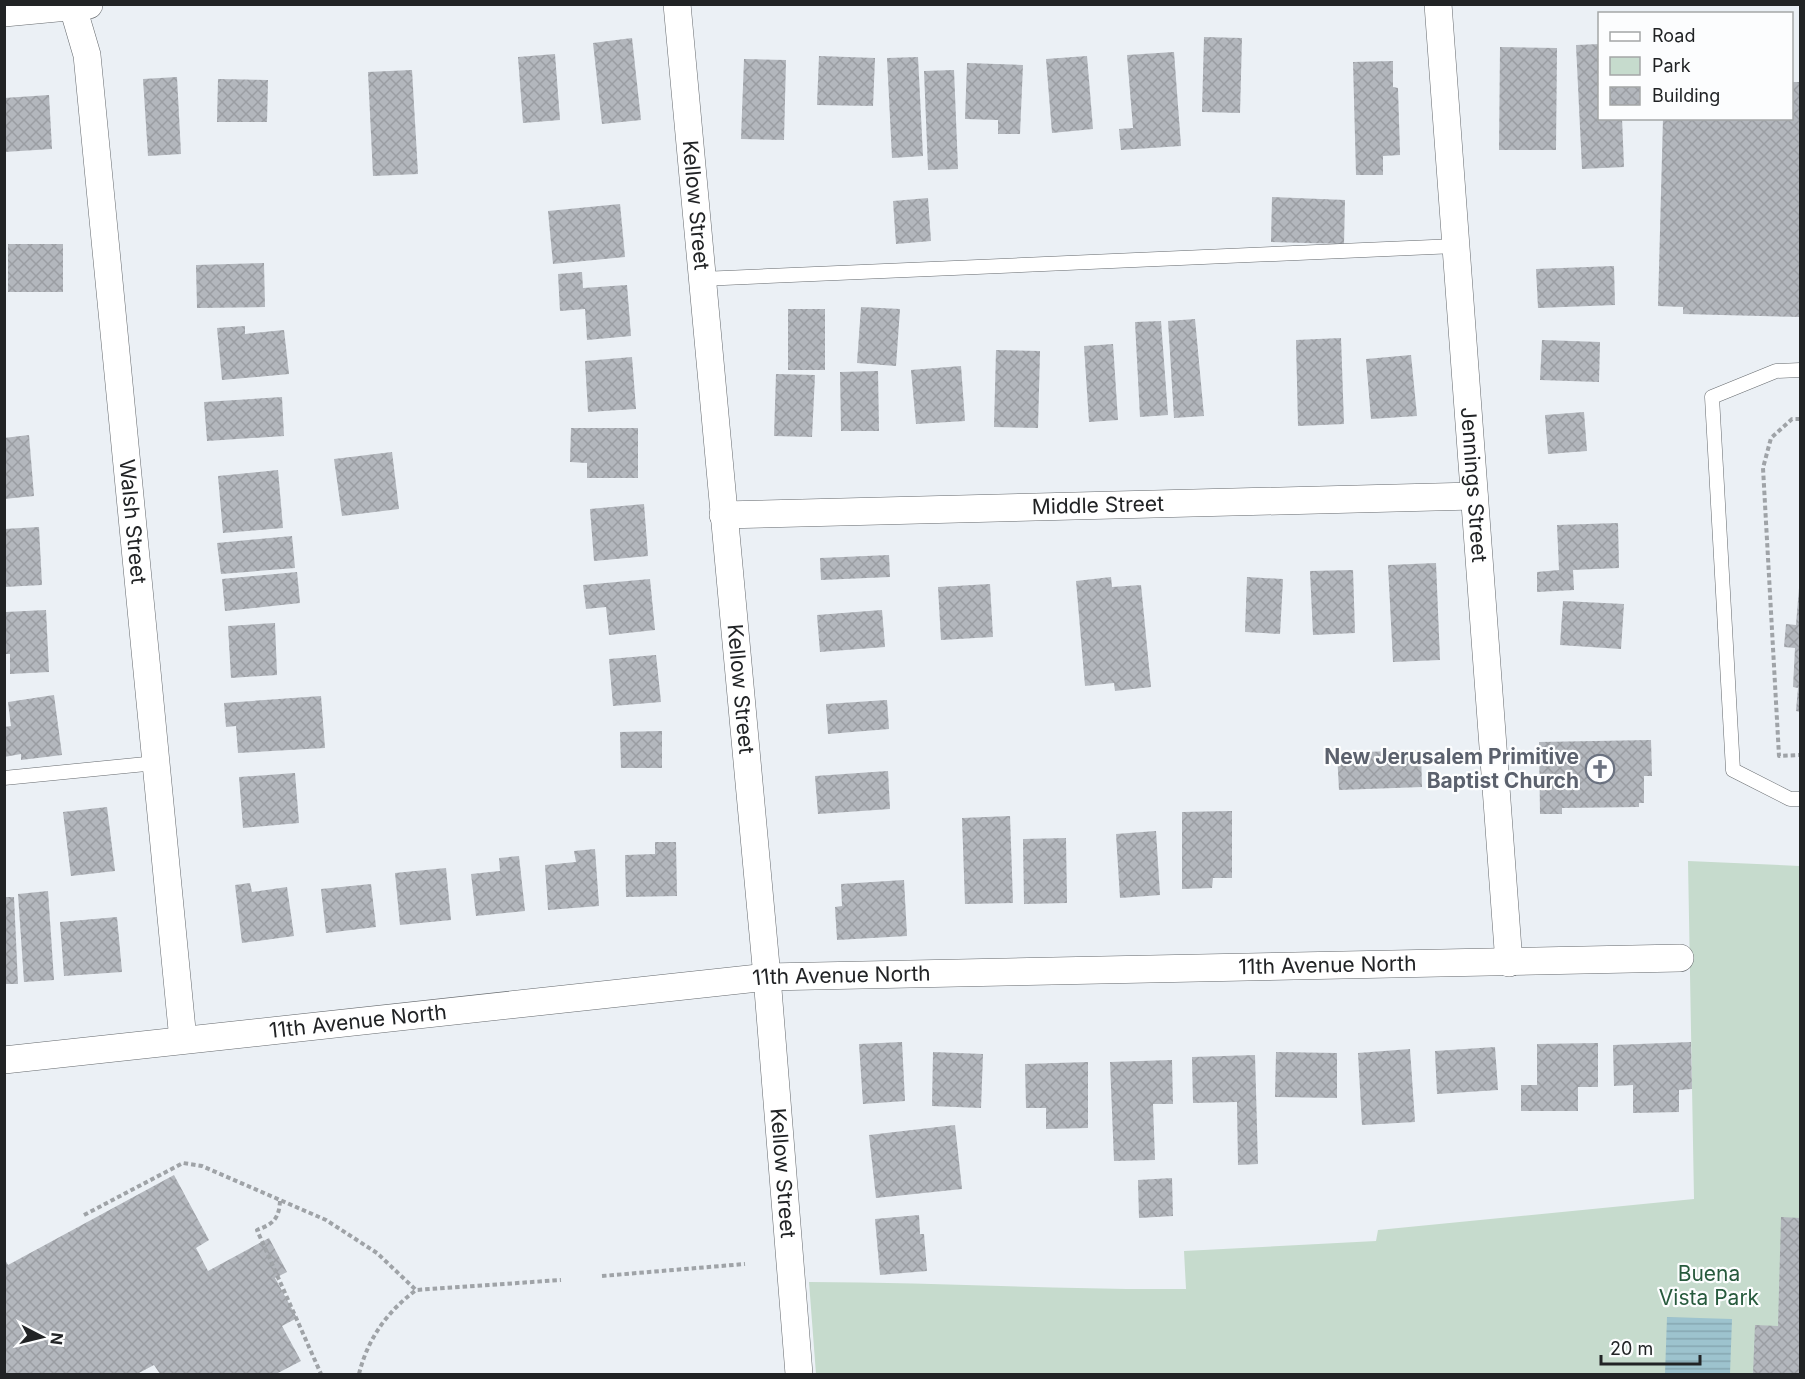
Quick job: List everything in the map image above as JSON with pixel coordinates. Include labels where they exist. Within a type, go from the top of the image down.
[{"type":"street","name":"Kellow Street","points":[[677,4],[767,977],[799,1374]]},
{"type":"street","name":"Jennings Street","points":[[1438,4],[1509,963]]},
{"type":"street","points":[[4,13],[78,5]]},
{"type":"street","name":"Walsh Street","points":[[78,5],[87,55],[183,1040]]},
{"type":"street","name":"Middle Street","points":[[723,515],[1474,496]]},
{"type":"street","name":"11th Avenue North","points":[[4,1060],[767,977],[1680,958]]},
{"type":"lane","points":[[701,279],[1456,246]]},
{"type":"lane","points":[[1800,370],[1776,371],[1712,397],[1733,770],[1790,799],[1800,799]]},
{"type":"lane","points":[[4,778],[156,763]]},
{"type":"path","points":[[1800,419],[1792,419],[1771,438],[1763,468],[1779,756],[1800,755]]},
{"type":"path","points":[[84,1215],[183,1163],[202,1166],[326,1220],[369,1248],[416,1290]]},
{"type":"path","points":[[279,1201],[279,1214],[272,1224],[257,1230],[321,1374]]},
{"type":"path","points":[[602,1275],[745,1264]]},
{"type":"path","points":[[359,1374],[379,1325],[398,1304],[416,1290],[561,1280]]},
{"type":"green space","name":"Buena Vista Park","points":[[1688,861],[1800,866],[1800,1374],[816,1374],[809,1282],[1186,1289],[1184,1251],[1376,1241],[1378,1230],[1694,1199]]},
{"type":"water","points":[[1667,1317],[1732,1319],[1730,1374],[1665,1374]]},
{"type":"building","points":[[1204,37],[1242,38],[1240,113],[1202,112]]},
{"type":"building","points":[[632,38],[641,120],[602,124],[593,43]]},
{"type":"building","points":[[1598,44],[1598,120],[1622,120],[1624,167],[1582,169],[1576,45]]},
{"type":"building","points":[[1500,47],[1557,48],[1556,150],[1499,150]]},
{"type":"building","points":[[1174,52],[1181,146],[1121,150],[1119,129],[1133,128],[1127,55]]},
{"type":"building","points":[[555,54],[560,120],[523,123],[518,57]]},
{"type":"building","points":[[819,56],[875,58],[873,106],[817,105]]},
{"type":"building","points":[[1087,56],[1093,129],[1052,133],[1046,59]]},
{"type":"building","points":[[918,57],[923,156],[892,158],[887,58]]},
{"type":"building","points":[[744,59],[786,60],[784,140],[741,139]]},
{"type":"building","points":[[1393,61],[1393,87],[1398,88],[1400,155],[1383,156],[1383,175],[1356,175],[1353,62]]},
{"type":"building","points":[[967,63],[1023,65],[1020,134],[998,134],[998,120],[965,119]]},
{"type":"building","points":[[412,70],[418,174],[373,176],[368,72]]},
{"type":"building","points":[[954,70],[958,169],[928,170],[924,71]]},
{"type":"building","points":[[177,77],[181,154],[148,156],[143,79]]},
{"type":"building","points":[[218,79],[268,80],[267,122],[217,122]]},
{"type":"building","points":[[1793,82],[1800,82],[1800,317],[1683,314],[1683,307],[1658,306],[1663,120],[1793,120]]},
{"type":"building","points":[[49,95],[52,149],[4,152],[4,98]]},
{"type":"building","points":[[1272,197],[1345,200],[1344,244],[1271,242]]},
{"type":"building","points":[[928,198],[931,241],[896,244],[893,201]]},
{"type":"building","points":[[620,204],[625,257],[553,264],[548,211]]},
{"type":"building","points":[[8,244],[63,244],[63,292],[8,292]]},
{"type":"building","points":[[264,263],[265,307],[197,308],[196,265]]},
{"type":"building","points":[[1614,266],[1615,305],[1538,308],[1536,269]]},
{"type":"building","points":[[582,272],[583,288],[627,285],[631,336],[587,340],[585,309],[560,311],[558,274]]},
{"type":"building","points":[[861,307],[900,309],[896,366],[857,363]]},
{"type":"building","points":[[788,309],[825,309],[825,370],[788,370]]},
{"type":"building","points":[[1195,319],[1204,416],[1174,418],[1168,321]]},
{"type":"building","points":[[1161,321],[1168,415],[1140,417],[1135,322]]},
{"type":"building","points":[[245,326],[245,334],[284,330],[289,374],[222,380],[217,328]]},
{"type":"building","points":[[1341,338],[1344,424],[1298,426],[1296,340]]},
{"type":"building","points":[[1542,340],[1600,342],[1599,382],[1540,380]]},
{"type":"building","points":[[1113,344],[1118,420],[1089,422],[1084,346]]},
{"type":"building","points":[[996,350],[1040,351],[1038,428],[994,427]]},
{"type":"building","points":[[1411,355],[1417,416],[1371,419],[1366,359]]},
{"type":"building","points":[[632,357],[636,409],[588,412],[585,361]]},
{"type":"building","points":[[961,366],[965,421],[916,424],[911,370]]},
{"type":"building","points":[[878,371],[879,431],[841,431],[840,372]]},
{"type":"building","points":[[776,374],[815,375],[812,437],[774,436]]},
{"type":"building","points":[[282,397],[284,436],[207,441],[204,402]]},
{"type":"building","points":[[1584,412],[1587,451],[1548,454],[1545,415]]},
{"type":"building","points":[[571,428],[638,428],[638,478],[587,478],[587,463],[570,462]]},
{"type":"building","points":[[29,435],[34,496],[4,499],[4,438]]},
{"type":"building","points":[[392,452],[399,509],[342,516],[334,459]]},
{"type":"building","points":[[278,470],[283,528],[223,533],[218,476]]},
{"type":"building","points":[[644,504],[648,556],[594,561],[590,509]]},
{"type":"building","points":[[1618,523],[1619,568],[1573,570],[1574,590],[1537,592],[1537,572],[1559,570],[1557,525]]},
{"type":"building","points":[[39,527],[42,585],[4,587],[4,529]]},
{"type":"building","points":[[292,536],[295,568],[221,574],[217,543]]},
{"type":"building","points":[[889,555],[890,577],[821,580],[820,558]]},
{"type":"building","points":[[1436,563],[1440,660],[1393,662],[1388,565]]},
{"type":"building","points":[[1353,570],[1355,633],[1313,635],[1310,571]]},
{"type":"building","points":[[297,572],[300,603],[225,611],[222,579]]},
{"type":"building","points":[[1111,577],[1112,587],[1141,585],[1151,687],[1115,691],[1114,683],[1085,686],[1076,581]]},
{"type":"building","points":[[1247,577],[1283,579],[1280,634],[1245,632]]},
{"type":"building","points":[[650,579],[655,630],[609,635],[606,607],[586,609],[583,585]]},
{"type":"building","points":[[990,584],[993,637],[941,640],[938,587]]},
{"type":"building","points":[[1799,588],[1800,712],[1796,711],[1798,688],[1793,687],[1795,648],[1784,647],[1786,624],[1796,625]]},
{"type":"building","points":[[1563,601],[1624,604],[1621,649],[1560,645]]},
{"type":"building","points":[[46,610],[49,672],[10,674],[10,654],[4,654],[6,612]]},
{"type":"building","points":[[882,610],[885,647],[820,652],[817,615]]},
{"type":"building","points":[[275,623],[277,675],[231,678],[228,626]]},
{"type":"building","points":[[656,655],[661,702],[613,706],[609,659]]},
{"type":"building","points":[[54,695],[62,755],[21,760],[21,754],[4,757],[4,727],[11,726],[8,702]]},
{"type":"building","points":[[321,696],[325,748],[238,753],[236,726],[226,727],[224,703]]},
{"type":"building","points":[[887,700],[889,729],[828,734],[826,704]]},
{"type":"building","points":[[662,731],[662,768],[621,768],[620,732]]},
{"type":"building","points":[[1651,740],[1652,776],[1644,776],[1644,803],[1639,803],[1639,807],[1562,808],[1562,814],[1540,814],[1539,742]]},
{"type":"building","points":[[1421,750],[1422,787],[1339,790],[1337,753]]},
{"type":"building","points":[[888,771],[890,809],[818,814],[815,776]]},
{"type":"building","points":[[295,773],[299,823],[243,828],[239,777]]},
{"type":"building","points":[[107,807],[115,871],[71,876],[63,812]]},
{"type":"building","points":[[1232,811],[1232,878],[1213,878],[1212,888],[1182,889],[1182,812]]},
{"type":"building","points":[[1010,816],[1013,903],[965,904],[962,818]]},
{"type":"building","points":[[1156,831],[1160,895],[1120,898],[1116,834]]},
{"type":"building","points":[[1066,838],[1067,903],[1024,904],[1023,839]]},
{"type":"building","points":[[655,842],[676,842],[677,896],[626,897],[625,855],[655,854]]},
{"type":"building","points":[[595,849],[599,906],[548,910],[545,865],[576,862],[574,851]]},
{"type":"building","points":[[519,856],[525,911],[476,916],[471,874],[500,871],[499,858]]},
{"type":"building","points":[[446,868],[451,920],[400,925],[395,873]]},
{"type":"building","points":[[904,880],[907,936],[837,940],[835,907],[842,906],[841,884]]},
{"type":"building","points":[[250,883],[252,892],[287,887],[294,936],[242,943],[235,885]]},
{"type":"building","points":[[371,884],[376,927],[326,933],[321,889]]},
{"type":"building","points":[[48,891],[54,980],[24,982],[18,894]]},
{"type":"building","points":[[4,897],[14,897],[18,984],[4,984]]},
{"type":"building","points":[[117,917],[122,972],[64,976],[60,922]]},
{"type":"building","points":[[902,1042],[905,1101],[863,1104],[859,1044]]},
{"type":"building","points":[[1691,1042],[1692,1089],[1679,1090],[1679,1112],[1633,1113],[1633,1085],[1614,1086],[1613,1045]]},
{"type":"building","points":[[1598,1043],[1598,1087],[1578,1087],[1578,1111],[1521,1111],[1521,1085],[1537,1085],[1537,1044]]},
{"type":"building","points":[[1495,1047],[1498,1090],[1437,1094],[1435,1051]]},
{"type":"building","points":[[1410,1049],[1415,1122],[1362,1125],[1358,1053]]},
{"type":"building","points":[[933,1052],[983,1054],[981,1108],[932,1106]]},
{"type":"building","points":[[1276,1052],[1337,1053],[1337,1098],[1275,1097]]},
{"type":"building","points":[[1255,1055],[1258,1164],[1238,1165],[1237,1102],[1193,1103],[1192,1057]]},
{"type":"building","points":[[1172,1060],[1173,1104],[1153,1104],[1155,1160],[1114,1161],[1110,1062]]},
{"type":"building","points":[[1088,1062],[1088,1128],[1046,1129],[1046,1108],[1026,1108],[1025,1064]]},
{"type":"building","points":[[955,1125],[962,1189],[876,1198],[869,1135]]},
{"type":"building","points":[[174,1175],[209,1240],[196,1248],[208,1271],[269,1238],[287,1272],[275,1278],[297,1318],[282,1326],[301,1361],[276,1374],[160,1374],[154,1365],[137,1374],[4,1374],[4,1258],[8,1265]]},
{"type":"building","points":[[1172,1178],[1173,1216],[1139,1218],[1138,1180]]},
{"type":"building","points":[[919,1215],[920,1234],[924,1234],[927,1271],[880,1275],[875,1219]]},
{"type":"building","points":[[1781,1217],[1800,1218],[1800,1374],[1753,1374],[1755,1325],[1778,1326]]},
{"type":"place","name":"New Jerusalem Primitive Baptist Church","points":[[1600,769]]}]
